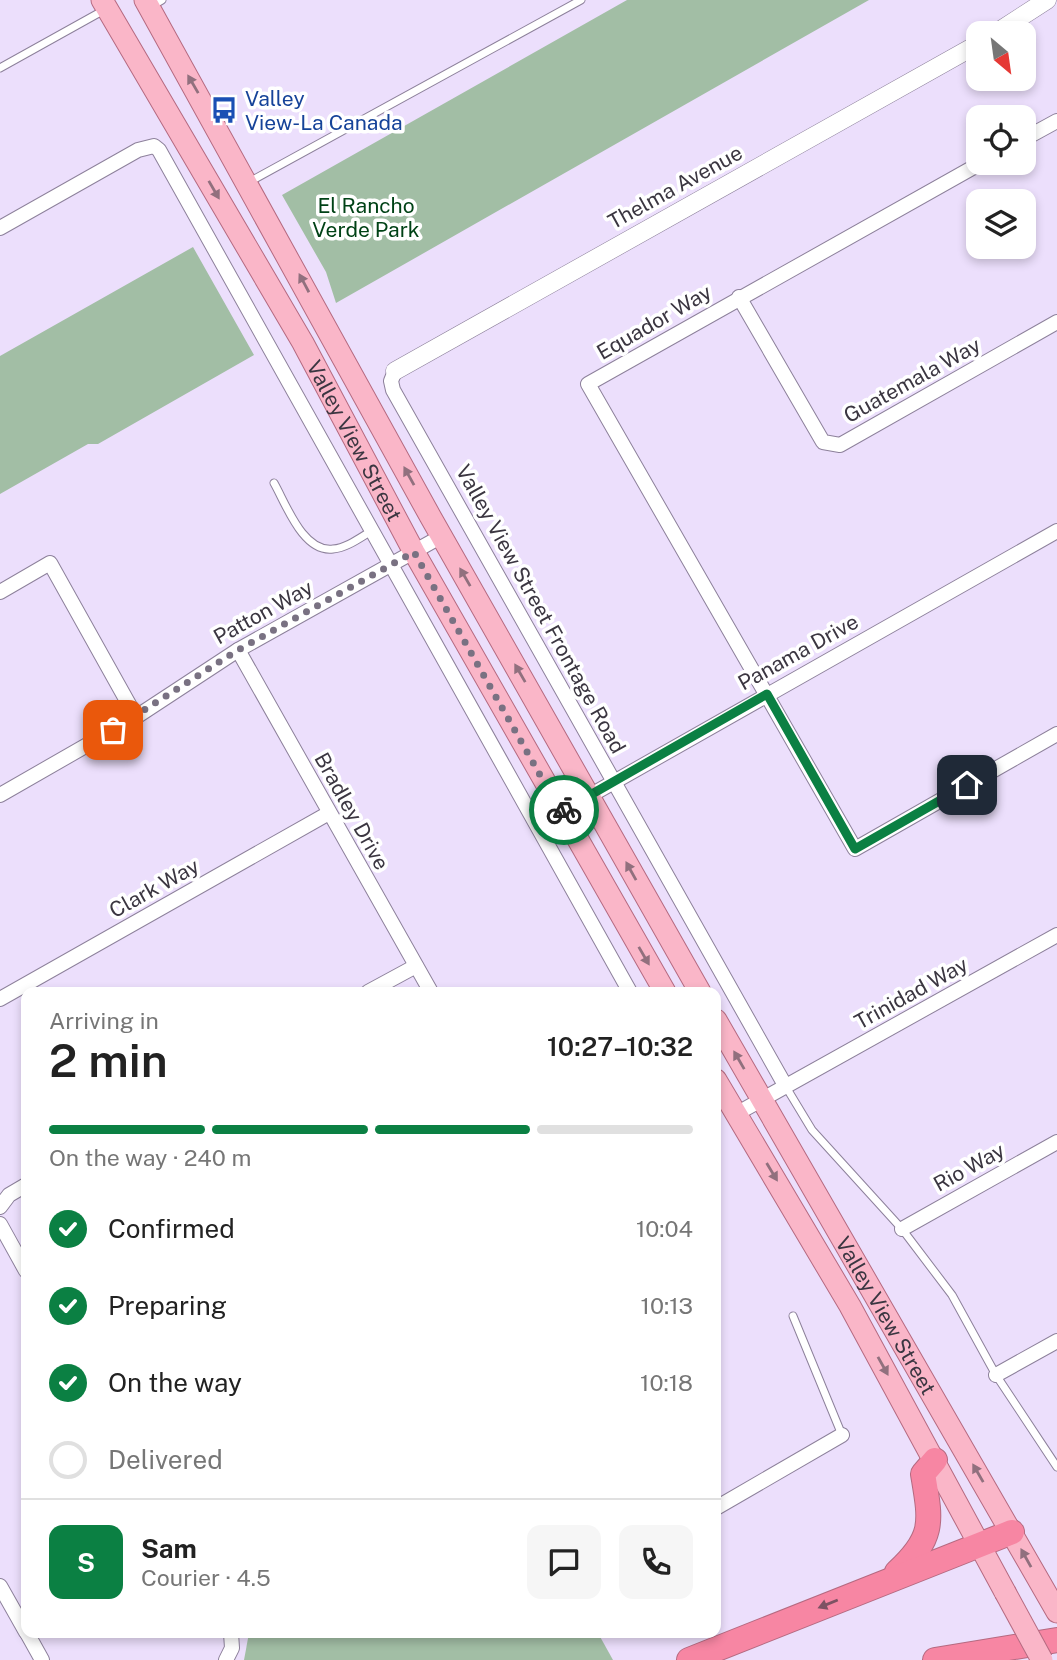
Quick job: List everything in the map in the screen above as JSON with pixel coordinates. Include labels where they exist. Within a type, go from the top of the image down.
[{"type":"highway","points":[[891,1578],[916,1554],[928,1535],[930,1517],[923,1474],[935,1460]]},
{"type":"highway","points":[[689,1660],[1012,1532]]},
{"type":"highway","points":[[935,1660],[1057,1640]]},
{"type":"main road","name":"Valley View Street","points":[[152,2],[442,536],[697,987]]},
{"type":"main road","name":"Valley View Street","points":[[105,4],[303,343],[414,552],[662,987]]},
{"type":"main road","points":[[180,131],[211,114]]},
{"type":"main road","name":"Valley View Street","points":[[721,1029],[1057,1612]]},
{"type":"main road","name":"Valley View Street","points":[[721,1088],[843,1295],[935,1460],[977,1546],[1042,1660]]},
{"type":"street","points":[[1015,21],[1047,0]]},
{"type":"street","name":"Thelma Avenue","points":[[395,371],[966,51]]},
{"type":"street","points":[[1036,132],[1057,121]]},
{"type":"street","points":[[0,228],[146,146],[159,150],[627,987]]},
{"type":"street","name":"Equador Way","points":[[767,694],[588,384],[966,171]]},
{"type":"street","name":"Guatemala Way","points":[[740,297],[822,442],[831,445],[839,445],[1057,322]]},
{"type":"street","name":"Valley View Street Frontage Road","points":[[395,371],[391,381],[393,390],[786,1087]]},
{"type":"street","name":"Panama Drive","points":[[561,812],[1057,531]]},
{"type":"street","name":"Patton Way","points":[[0,795],[136,717],[238,650],[442,536]]},
{"type":"street","points":[[0,592],[50,563],[136,717]]},
{"type":"street","name":"Bradley Drive","points":[[238,650],[428,987]]},
{"type":"street","points":[[767,694],[855,849],[1057,734]]},
{"type":"street","name":"Clark Way","points":[[21,987],[329,813]]},
{"type":"street","name":"Trinidad Way","points":[[736,1114],[1057,935]]},
{"type":"street","points":[[378,987],[416,966]]},
{"type":"street","name":"Clark Way","points":[[0,999],[21,987]]},
{"type":"street","name":"Rio Way","points":[[902,1229],[1057,1142]]},
{"type":"street","points":[[0,1207],[9,1195],[21,1188]]},
{"type":"street","points":[[0,1224],[21,1262]]},
{"type":"street","points":[[996,1375],[1057,1341]]},
{"type":"street","points":[[721,1505],[842,1435]]},
{"type":"street","points":[[0,1586],[5,1608],[21,1626]]},
{"type":"street","points":[[29,1638],[42,1660]]},
{"type":"lane","points":[[248,183],[581,0]]},
{"type":"lane","points":[[0,68],[105,4]]},
{"type":"lane","points":[[274,484],[302,532],[321,548],[332,550],[344,546],[373,529]]},
{"type":"lane","points":[[786,1087],[812,1130],[902,1229],[952,1295],[996,1375],[1057,1467]]},
{"type":"lane","points":[[793,1316],[842,1435]]},
{"type":"green space","name":"El Rancho Verde Park","points":[[627,0],[869,0],[336,303],[326,272],[282,195]]},
{"type":"green space","points":[[193,247],[254,355],[98,444],[88,444],[0,494],[0,356]]},
{"type":"green space","points":[[248,1638],[601,1638],[613,1660],[244,1660]]},
{"type":"way so far","points":[[113,730],[204,670],[414,552],[561,812],[564,810]]},
{"type":"place","name":"Valley View-La Canada","points":[[224,110]]},
{"type":"route","points":[[564,810],[767,694],[855,849],[967,785]]}]
